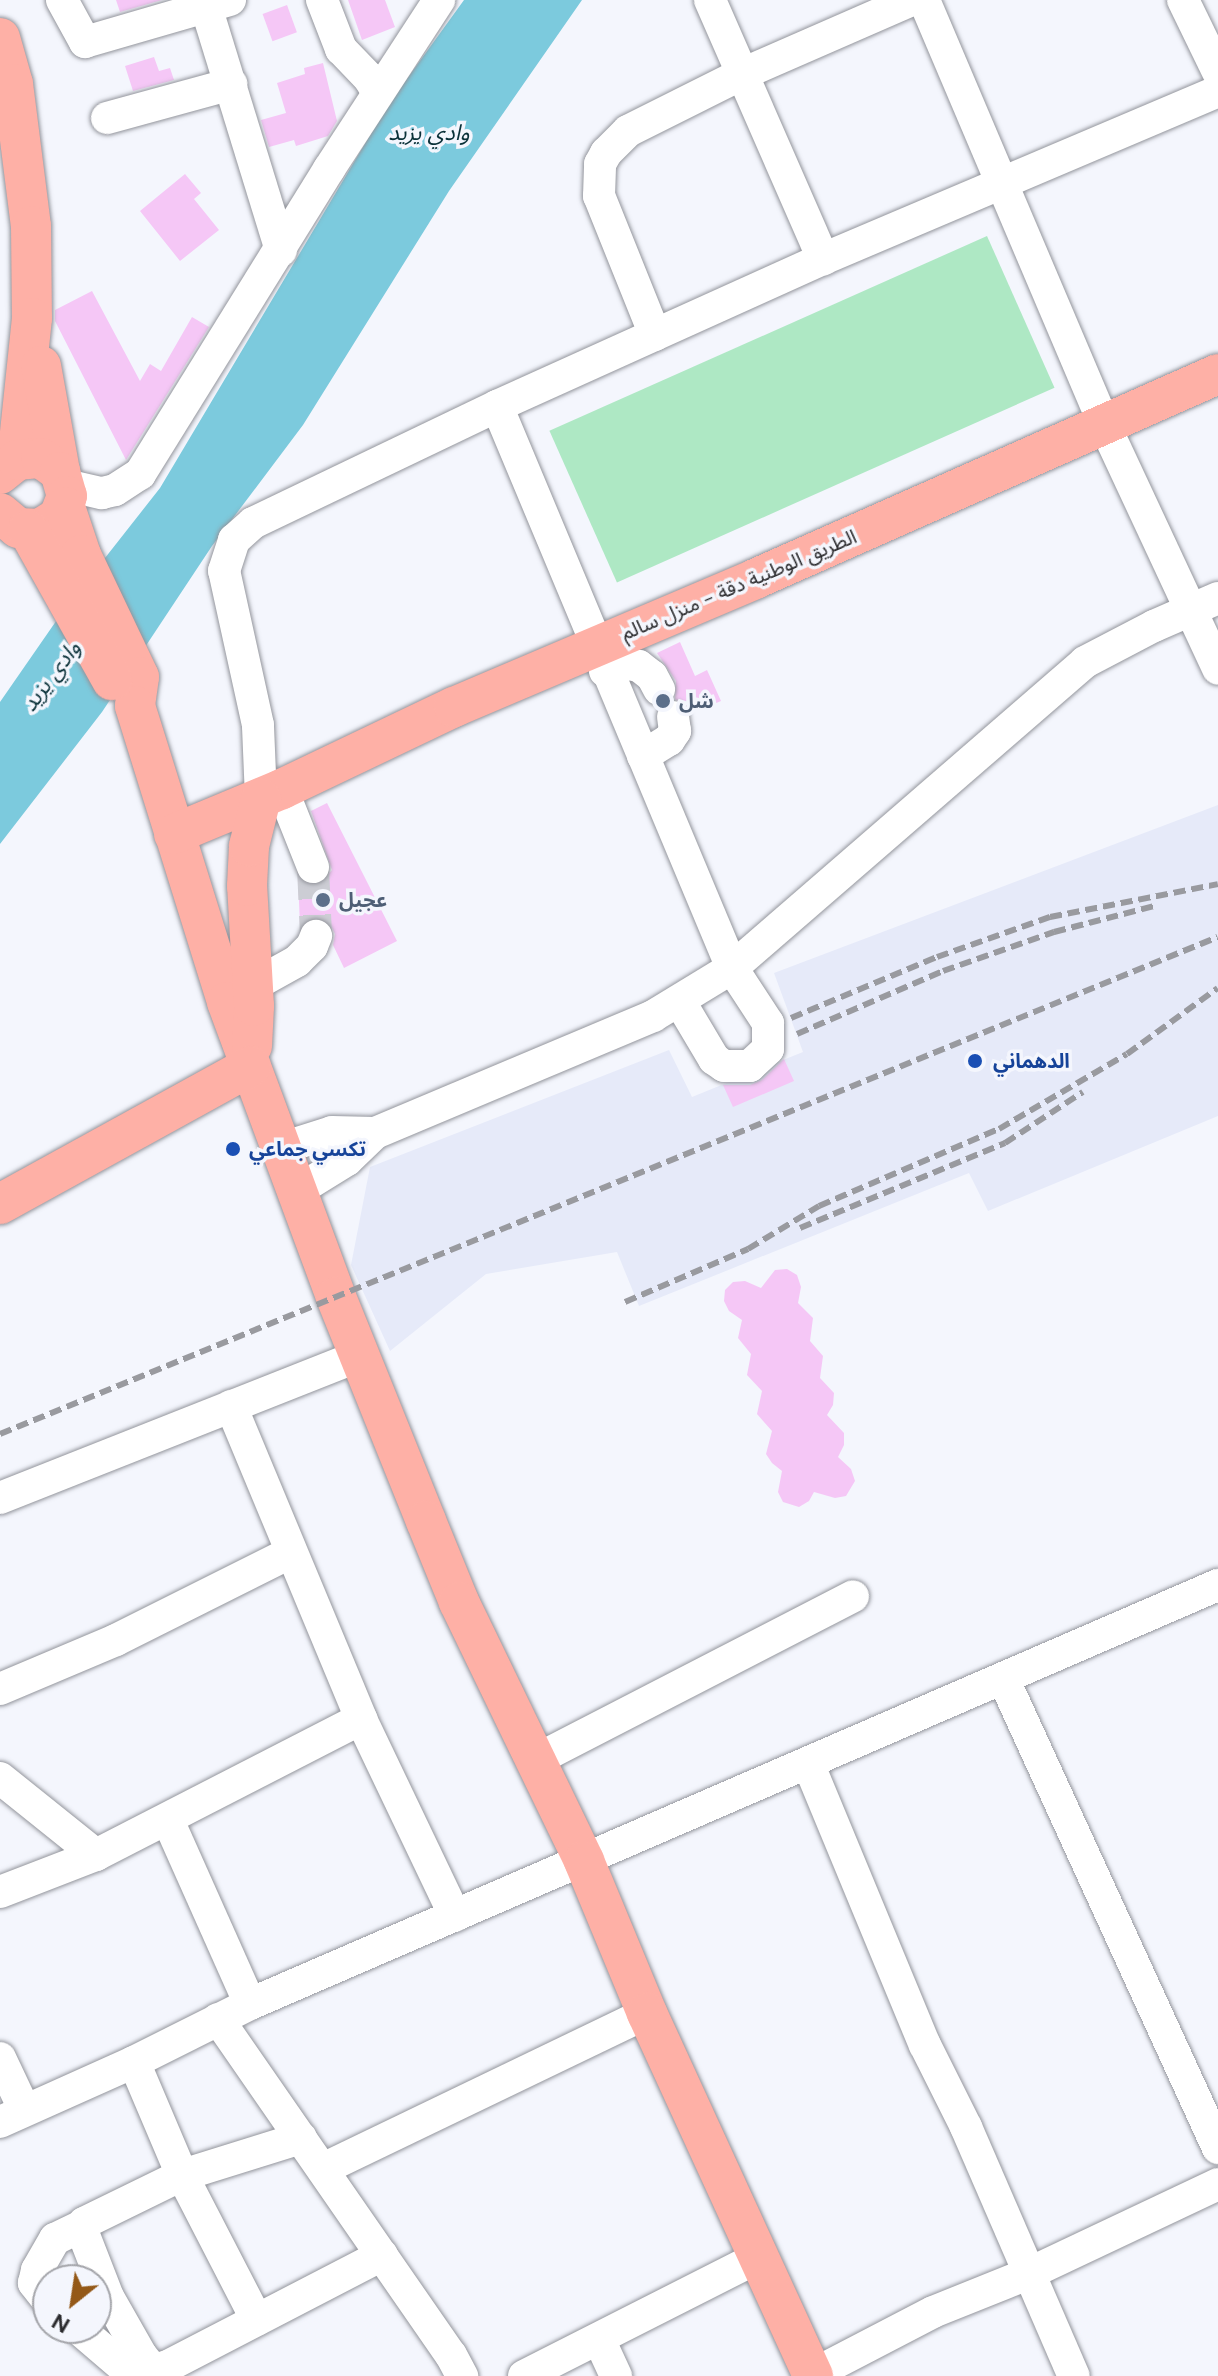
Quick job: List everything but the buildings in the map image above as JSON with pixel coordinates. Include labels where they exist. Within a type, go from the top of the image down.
[{"type":"main road","points":[[0,38],[13,84],[30,212],[32,318],[27,395],[7,462],[41,458],[64,488]]},
{"type":"main road","points":[[32,318],[79,587],[131,692],[174,834],[240,993]]},
{"type":"main road","name":"الطريق الوطنية دقة - منزل سالم","points":[[174,834],[272,794],[454,707],[601,659],[1104,424],[1218,374]]},
{"type":"main road","points":[[12,527],[51,524],[64,488]]},
{"type":"main road","points":[[12,527],[79,587]]},
{"type":"main road","points":[[272,794],[249,846],[240,993],[251,1066],[459,1602],[584,1861],[647,2013],[813,2375]]},
{"type":"main road","points":[[0,1204],[251,1066]]},
{"type":"street","points":[[62,0],[85,42],[213,3],[231,84],[281,250]]},
{"type":"street","points":[[322,0],[341,49],[369,78],[378,93]]},
{"type":"street","points":[[64,488],[102,493],[115,490],[140,474],[439,0]]},
{"type":"street","points":[[710,0],[740,75],[763,119],[823,259]]},
{"type":"street","points":[[655,335],[604,217],[599,196],[600,164],[615,140],[740,75],[912,0]]},
{"type":"street","points":[[924,0],[1104,424],[1204,604],[1218,669]]},
{"type":"street","points":[[1183,0],[1218,72]]},
{"type":"street","points":[[107,118],[231,84]]},
{"type":"street","points":[[313,867],[272,794],[224,571],[234,540],[253,523],[497,406],[823,259],[1218,91]]},
{"type":"street","points":[[497,406],[732,968],[768,1023],[771,1036],[768,1049],[750,1066],[737,1069],[714,1059],[680,1002]]},
{"type":"street","points":[[297,1191],[347,1160],[375,1133],[680,1002],[732,968],[1085,662],[1204,604]]},
{"type":"street","points":[[601,659],[639,666],[652,676],[666,703],[675,731],[669,740],[643,756]]},
{"type":"street","points":[[240,993],[297,961],[312,946],[316,936]]},
{"type":"street","points":[[282,1148],[332,1132],[375,1133]]},
{"type":"street","points":[[0,1498],[361,1355]]},
{"type":"street","points":[[231,1406],[361,1719],[455,1916]]},
{"type":"street","points":[[0,1689],[116,1640],[290,1553]]},
{"type":"street","points":[[0,2058],[12,2116],[134,2062],[250,2004],[1003,1678],[1216,1592]]},
{"type":"street","points":[[534,1761],[853,1596]]},
{"type":"street","points":[[1003,1678],[1218,2148]]},
{"type":"street","points":[[0,1892],[96,1855],[361,1719]]},
{"type":"street","points":[[808,1763],[925,2045],[966,2127],[1074,2376]]},
{"type":"street","points":[[0,1778],[96,1855]]},
{"type":"street","points":[[168,1820],[250,2004]]},
{"type":"street","points":[[323,2169],[647,2013]]},
{"type":"street","points":[[218,2019],[462,2376]]},
{"type":"street","points":[[134,2062],[182,2175],[257,2320]]},
{"type":"street","points":[[40,2264],[55,2239],[82,2226],[86,2220],[182,2175],[301,2138]]},
{"type":"street","points":[[813,2375],[933,2312],[1030,2273],[1218,2184]]},
{"type":"street","points":[[82,2226],[85,2264]]},
{"type":"street","points":[[108,2344],[127,2370],[141,2374],[168,2366],[382,2255]]},
{"type":"street","points":[[524,2376],[761,2256]]},
{"type":"street","points":[[112,2337],[153,2370]]},
{"type":"street","points":[[599,2339],[616,2376]]},
{"type":"shaded area","points":[[1218,805],[1218,1116],[988,1211],[969,1173],[639,1306],[617,1252],[486,1274],[390,1351],[351,1265],[370,1167],[669,1050],[692,1097],[803,1052],[774,973]]},
{"type":"green space","points":[[987,236],[1055,388],[617,582],[549,431]]},
{"type":"water","name":"وادي يزيد","points":[[464,0],[582,0],[449,191],[303,425],[212,546],[102,712],[0,844],[0,702],[61,614],[160,488],[388,105]]},
{"type":"tunnel","points":[[313,867],[316,936]]},
{"type":"railway","points":[[791,1018],[937,957],[1050,917],[1218,884]]},
{"type":"railway","points":[[797,1034],[943,971],[1054,932],[1154,906]]},
{"type":"railway","points":[[0,1434],[1218,937]]},
{"type":"railway","points":[[625,1302],[748,1249],[819,1206],[999,1129],[1127,1054],[1218,988]]},
{"type":"railway","points":[[800,1228],[1005,1143],[1083,1092]]},
{"type":"place","name":"شل","points":[[663,701]]},
{"type":"place","name":"عجيل","points":[[323,900]]},
{"type":"place","name":"الدهماني","points":[[975,1061]]},
{"type":"place","name":"تكسي جماعي","points":[[233,1149]]}]
